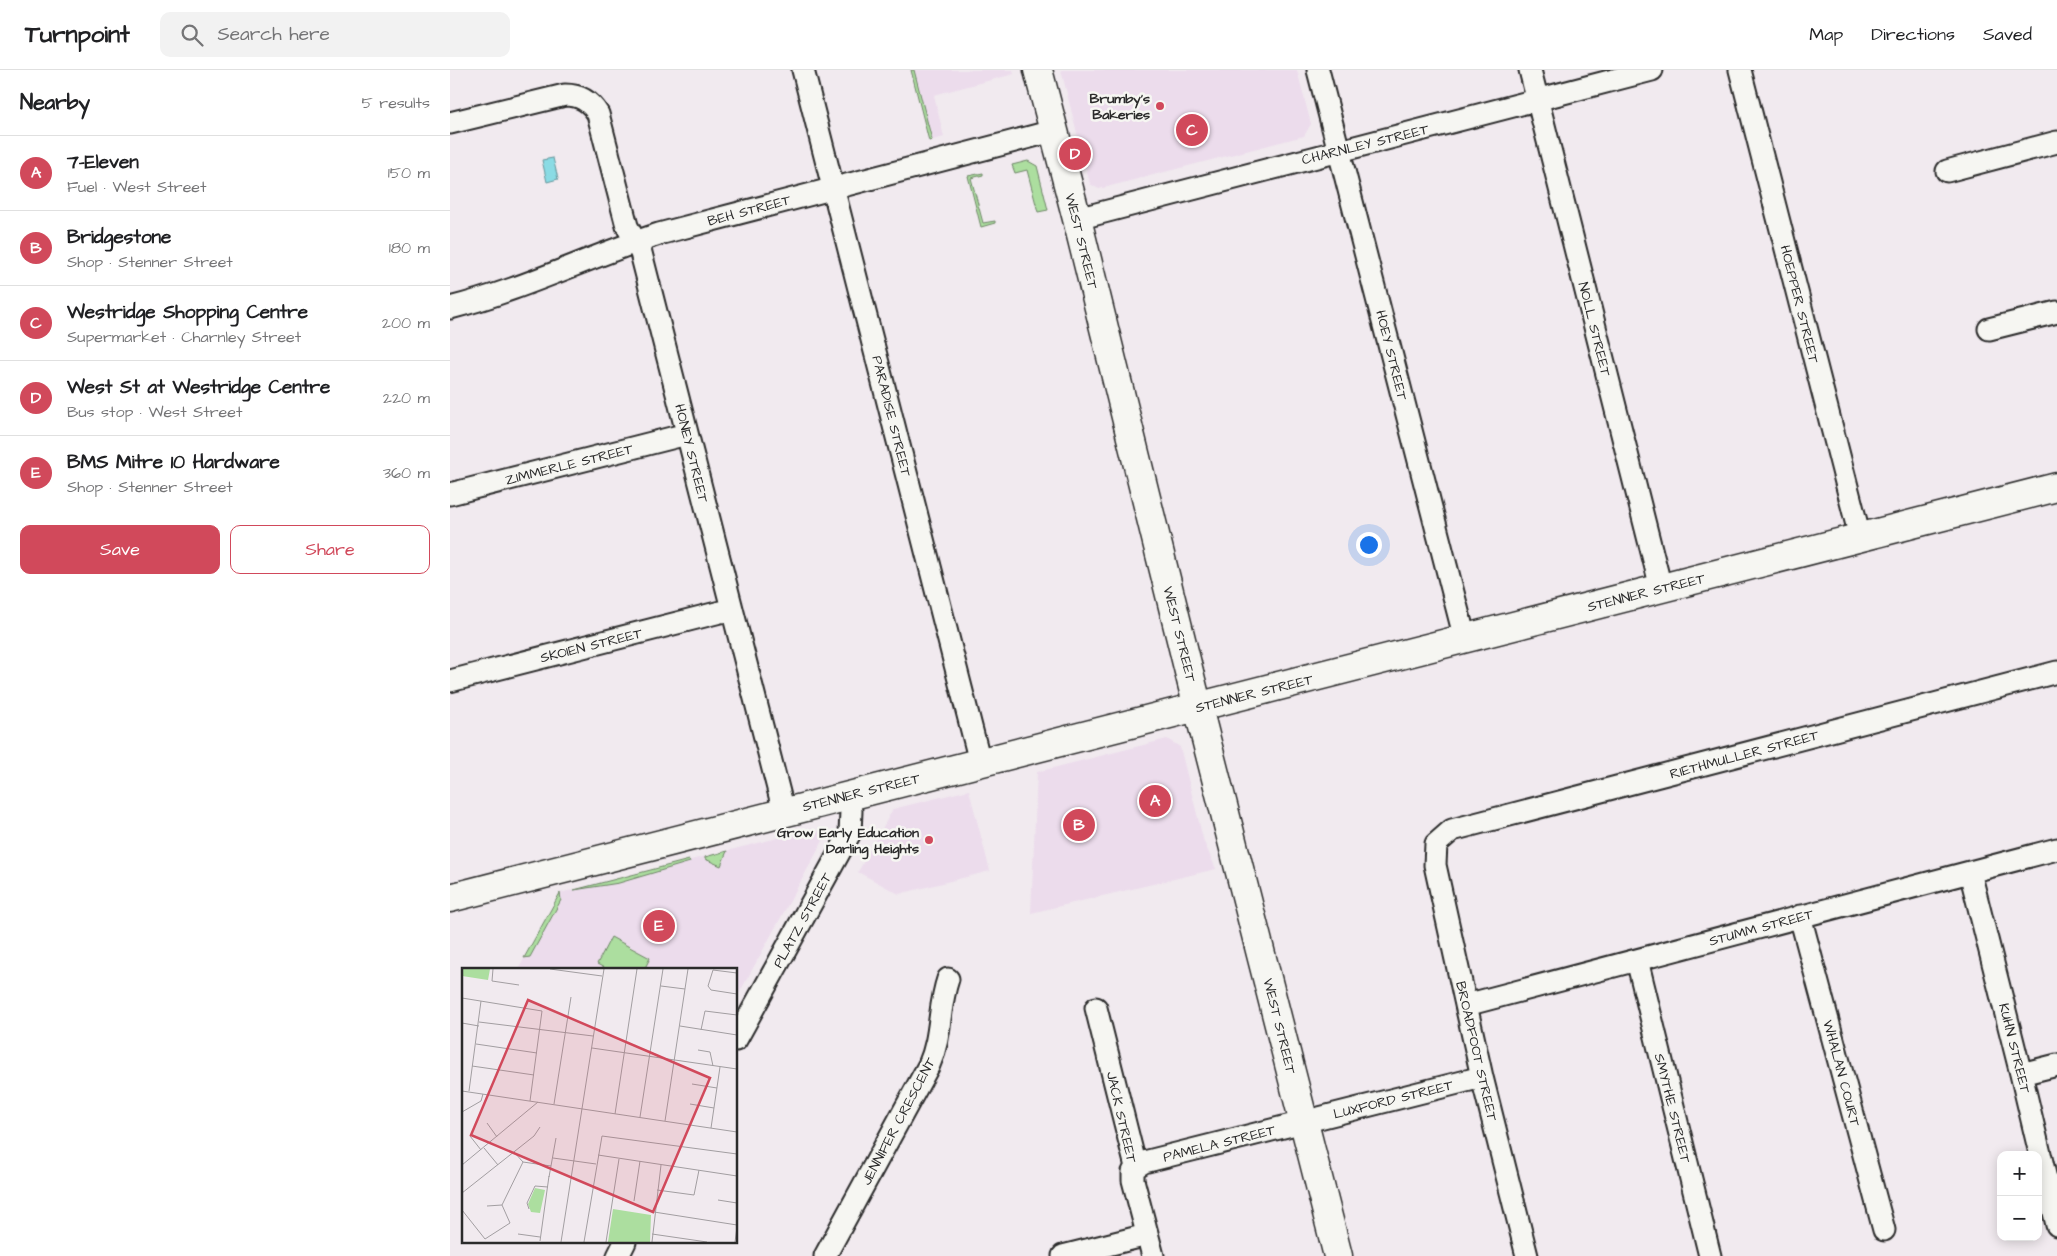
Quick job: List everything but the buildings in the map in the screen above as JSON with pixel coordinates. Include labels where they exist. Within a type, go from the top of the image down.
[{"type":"main road","name":"WEST STREET","points":[[1038,70],[1338,1256]]},
{"type":"main road","name":"STENNER STREET","points":[[450,898],[2057,487]]},
{"type":"street","name":"PARADISE STREET","points":[[803,70],[980,762]]},
{"type":"street","name":"HOEY STREET","points":[[1318,70],[1465,639]]},
{"type":"street","name":"NOLL STREET","points":[[1530,70],[1662,588]]},
{"type":"street","name":"CHARNLEY STREET","points":[[1077,219],[1652,70]]},
{"type":"street","name":"HOEPPER STREET","points":[[1740,70],[1860,537]]},
{"type":"street","name":"HONEY STREET","points":[[450,123],[565,94],[580,97],[587,101],[598,114],[627,226],[641,253],[784,812]]},
{"type":"street","name":"BEH STREET","points":[[450,308],[510,290],[635,242],[682,227],[1053,131]]},
{"type":"street","points":[[1946,171],[2057,142]]},
{"type":"street","points":[[1989,329],[2057,312]]},
{"type":"street","name":"ZIMMERLE STREET","points":[[450,494],[687,434]]},
{"type":"street","name":"SKOIEN STREET","points":[[450,681],[732,609]]},
{"type":"street","name":"RIETHMULLER STREET","points":[[1436,844],[1452,830],[2057,672]]},
{"type":"street","name":"PLATZ STREET","points":[[738,1036],[850,834],[851,811],[848,796]]},
{"type":"street","name":"BROADFOOT STREET","points":[[1436,844],[1435,865],[1482,1076],[1527,1256]]},
{"type":"street","name":"STUMM STREET","points":[[1466,1005],[2057,849]]},
{"type":"street","name":"KUHN STREET","points":[[1970,872],[2057,1225]]},
{"type":"street","name":"WHALAN COURT","points":[[1800,916],[1884,1230]]},
{"type":"street","name":"SMYTHE STREET","points":[[1637,960],[1710,1256]]},
{"type":"street","name":"JENNIFER CRESCENT","points":[[830,1254],[929,1065],[937,1044],[942,999],[948,979]]},
{"type":"street","name":"JACK STREET","points":[[1096,1008],[1136,1167],[1133,1172],[1133,1180],[1153,1256]]},
{"type":"street","points":[[2021,1074],[2057,1065]]},
{"type":"street","name":"LUXFORD STREET","points":[[1304,1121],[1482,1076]]},
{"type":"street","name":"PAMELA STREET","points":[[1136,1167],[1144,1162],[1304,1121]]},
{"type":"street","points":[[1063,1256],[1147,1235]]},
{"type":"street","points":[[618,1256],[624,1244]]},
{"type":"shaded area","points":[[911,70],[1013,70],[1014,74],[934,95],[944,137],[929,141]]},
{"type":"shaded area","points":[[1061,70],[1297,70],[1311,124],[1304,136],[1099,189],[1090,184]]},
{"type":"shaded area","points":[[1167,739],[1180,747],[1204,842],[1216,869],[1031,913],[1037,772]]},
{"type":"shaded area","name":"Grow Early Education Darling Heights","points":[[969,790],[990,871],[899,894],[858,872],[893,809]]},
{"type":"shaded area","points":[[813,829],[822,833],[823,841],[738,995],[738,968],[519,968],[560,893]]},
{"type":"green space","points":[[911,70],[914,70],[932,140],[929,141]]},
{"type":"green space","points":[[1028,161],[1037,166],[1048,210],[1038,212],[1027,170],[1015,173],[1012,165]]},
{"type":"green space","points":[[983,173],[983,175],[971,178],[983,223],[995,221],[995,223],[981,227],[968,176]]},
{"type":"green space","points":[[727,851],[721,866],[705,859],[705,857]]},
{"type":"green space","points":[[689,860],[690,862],[619,883],[574,890]]},
{"type":"green space","points":[[560,893],[561,900],[530,957],[524,958]]},
{"type":"green space","points":[[611,937],[650,958],[645,968],[604,968],[597,964]]},
{"type":"water","points":[[553,158],[558,179],[547,182],[542,160]]},
{"type":"place","name":"Brumby's Bakeries","points":[[1160,106]]},
{"type":"place","name":"Westridge Shopping Centre","points":[[1192,130]]},
{"type":"place","name":"West St at Westridge Centre","points":[[1075,154]]},
{"type":"place","name":"7-Eleven","points":[[1155,801]]},
{"type":"place","name":"Bridgestone","points":[[1079,825]]},
{"type":"place","name":"Grow Early Education Darling Heights","points":[[929,840]]},
{"type":"place","name":"BMS Mitre 10 Hardware","points":[[659,926]]}]
